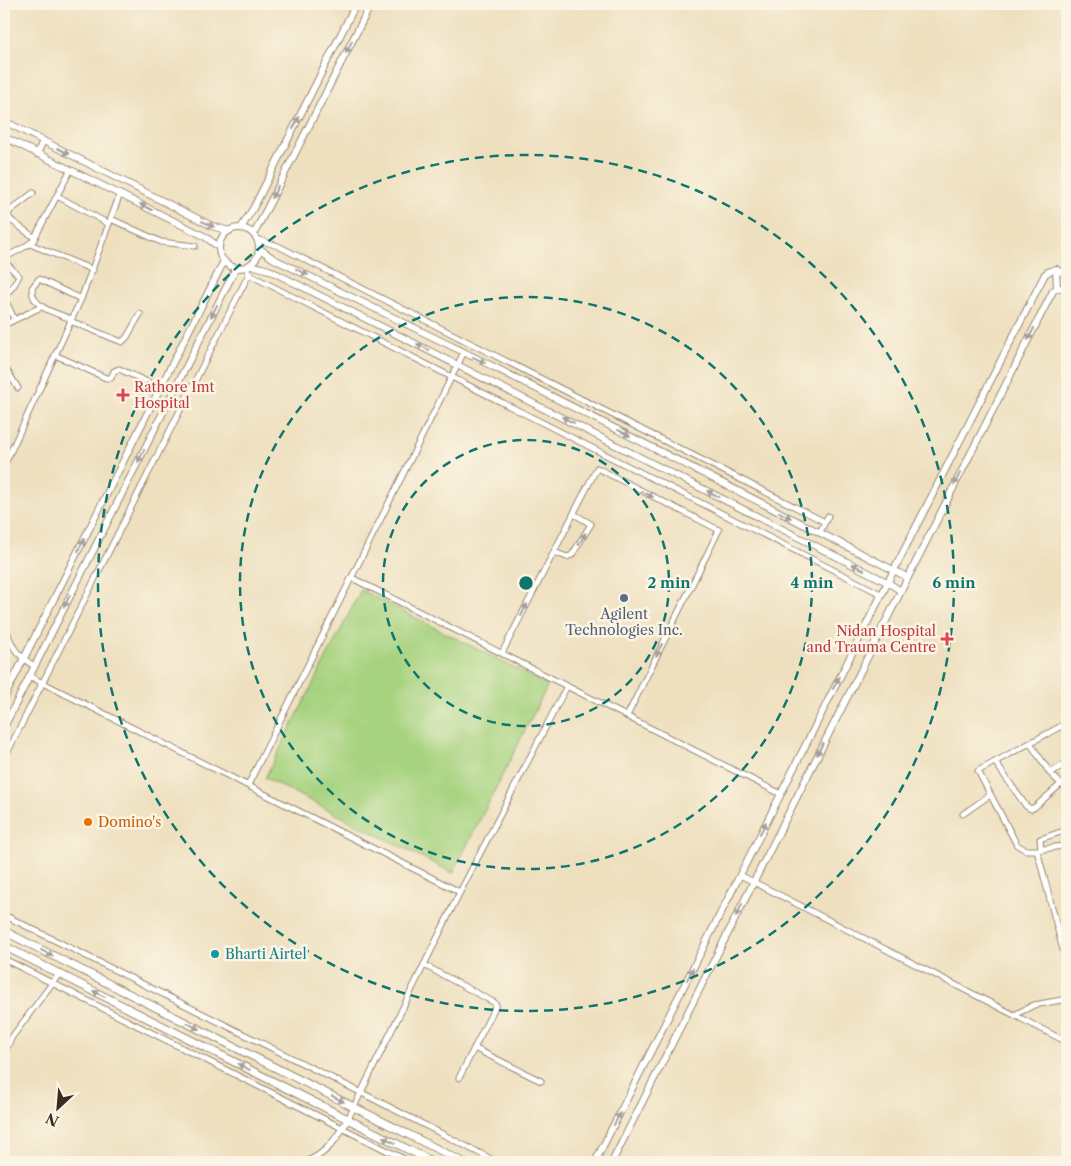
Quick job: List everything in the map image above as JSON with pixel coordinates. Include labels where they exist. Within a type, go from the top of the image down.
[{"type":"main road","points":[[4,931],[463,1162]]},
{"type":"main road","points":[[4,946],[433,1162]]},
{"type":"street","points":[[241,228],[254,207],[356,4]]},
{"type":"street","points":[[4,759],[249,268],[258,256],[260,249],[256,237],[371,4]]},
{"type":"street","points":[[4,121],[212,226],[229,231],[241,228],[248,230],[256,237],[278,246],[824,522]]},
{"type":"street","points":[[4,137],[204,236],[219,247]]},
{"type":"street","points":[[37,154],[44,141]]},
{"type":"street","points":[[14,319],[4,297],[14,286],[19,276],[4,260],[30,244],[36,238],[70,171]]},
{"type":"street","points":[[33,194],[5,212],[12,221],[36,238]]},
{"type":"street","points":[[4,466],[93,270],[120,194]]},
{"type":"street","points":[[56,196],[161,242],[195,246]]},
{"type":"street","points":[[229,231],[221,239],[219,247],[220,255],[231,266],[269,270],[458,364],[887,582],[901,591]]},
{"type":"street","points":[[30,244],[93,270]]},
{"type":"street","points":[[260,249],[274,258],[908,577]]},
{"type":"street","points":[[4,698],[224,261]]},
{"type":"street","points":[[4,727],[236,268]]},
{"type":"street","points":[[249,268],[452,377],[881,594]]},
{"type":"street","points":[[1056,269],[1057,288]]},
{"type":"street","points":[[595,1162],[887,582],[1045,274],[1056,269],[1067,274]]},
{"type":"street","points":[[81,298],[40,279],[31,291],[41,307],[122,342],[140,314]]},
{"type":"street","points":[[612,1162],[1053,291],[1061,288],[1067,291]]},
{"type":"street","points":[[4,325],[41,307]]},
{"type":"street","points":[[248,785],[464,352]]},
{"type":"street","points":[[54,355],[106,378],[111,378],[114,372],[119,369],[152,384]]},
{"type":"street","points":[[4,366],[18,388]]},
{"type":"street","points":[[502,653],[597,468],[719,530],[626,716]]},
{"type":"street","points":[[761,503],[766,493]]},
{"type":"street","points":[[554,552],[567,556],[572,555],[591,524],[574,514]]},
{"type":"street","points":[[820,532],[828,516]]},
{"type":"street","points":[[352,578],[781,794]]},
{"type":"street","points":[[4,623],[12,646],[24,659],[34,666]]},
{"type":"street","points":[[29,676],[460,892]]},
{"type":"street","points":[[306,1162],[325,1152],[348,1119],[460,892],[567,686]]},
{"type":"street","points":[[1067,723],[978,771],[1017,845],[1026,850],[1067,845]]},
{"type":"street","points":[[1030,743],[1050,773],[1067,788]]},
{"type":"street","points":[[995,762],[1026,806],[1031,809],[1061,784]]},
{"type":"street","points":[[1050,773],[1067,763]]},
{"type":"street","points":[[963,814],[990,795]]},
{"type":"street","points":[[1067,830],[1040,839],[1039,849],[1067,964]]},
{"type":"street","points":[[740,874],[1067,1042]]},
{"type":"street","points":[[4,915],[497,1162]]},
{"type":"street","points":[[4,959],[410,1162]]},
{"type":"street","points":[[424,965],[495,1003],[496,1006],[459,1078]]},
{"type":"street","points":[[4,1053],[12,1037],[59,974]]},
{"type":"street","points":[[1014,1015],[1034,1005],[1067,999]]},
{"type":"street","points":[[474,1048],[541,1081]]},
{"type":"green space","points":[[361,590],[548,685],[453,873],[265,778]]},
{"type":"place","name":"Rathore Imt Hospital","points":[[123,395]]},
{"type":"place","name":"Agilent Technologies Inc.","points":[[624,598]]},
{"type":"place","name":"Nidan Hospital and Trauma Centre","points":[[947,639]]},
{"type":"place","name":"Domino's","points":[[88,822]]},
{"type":"place","name":"Bharti Airtel","points":[[215,954]]}]
